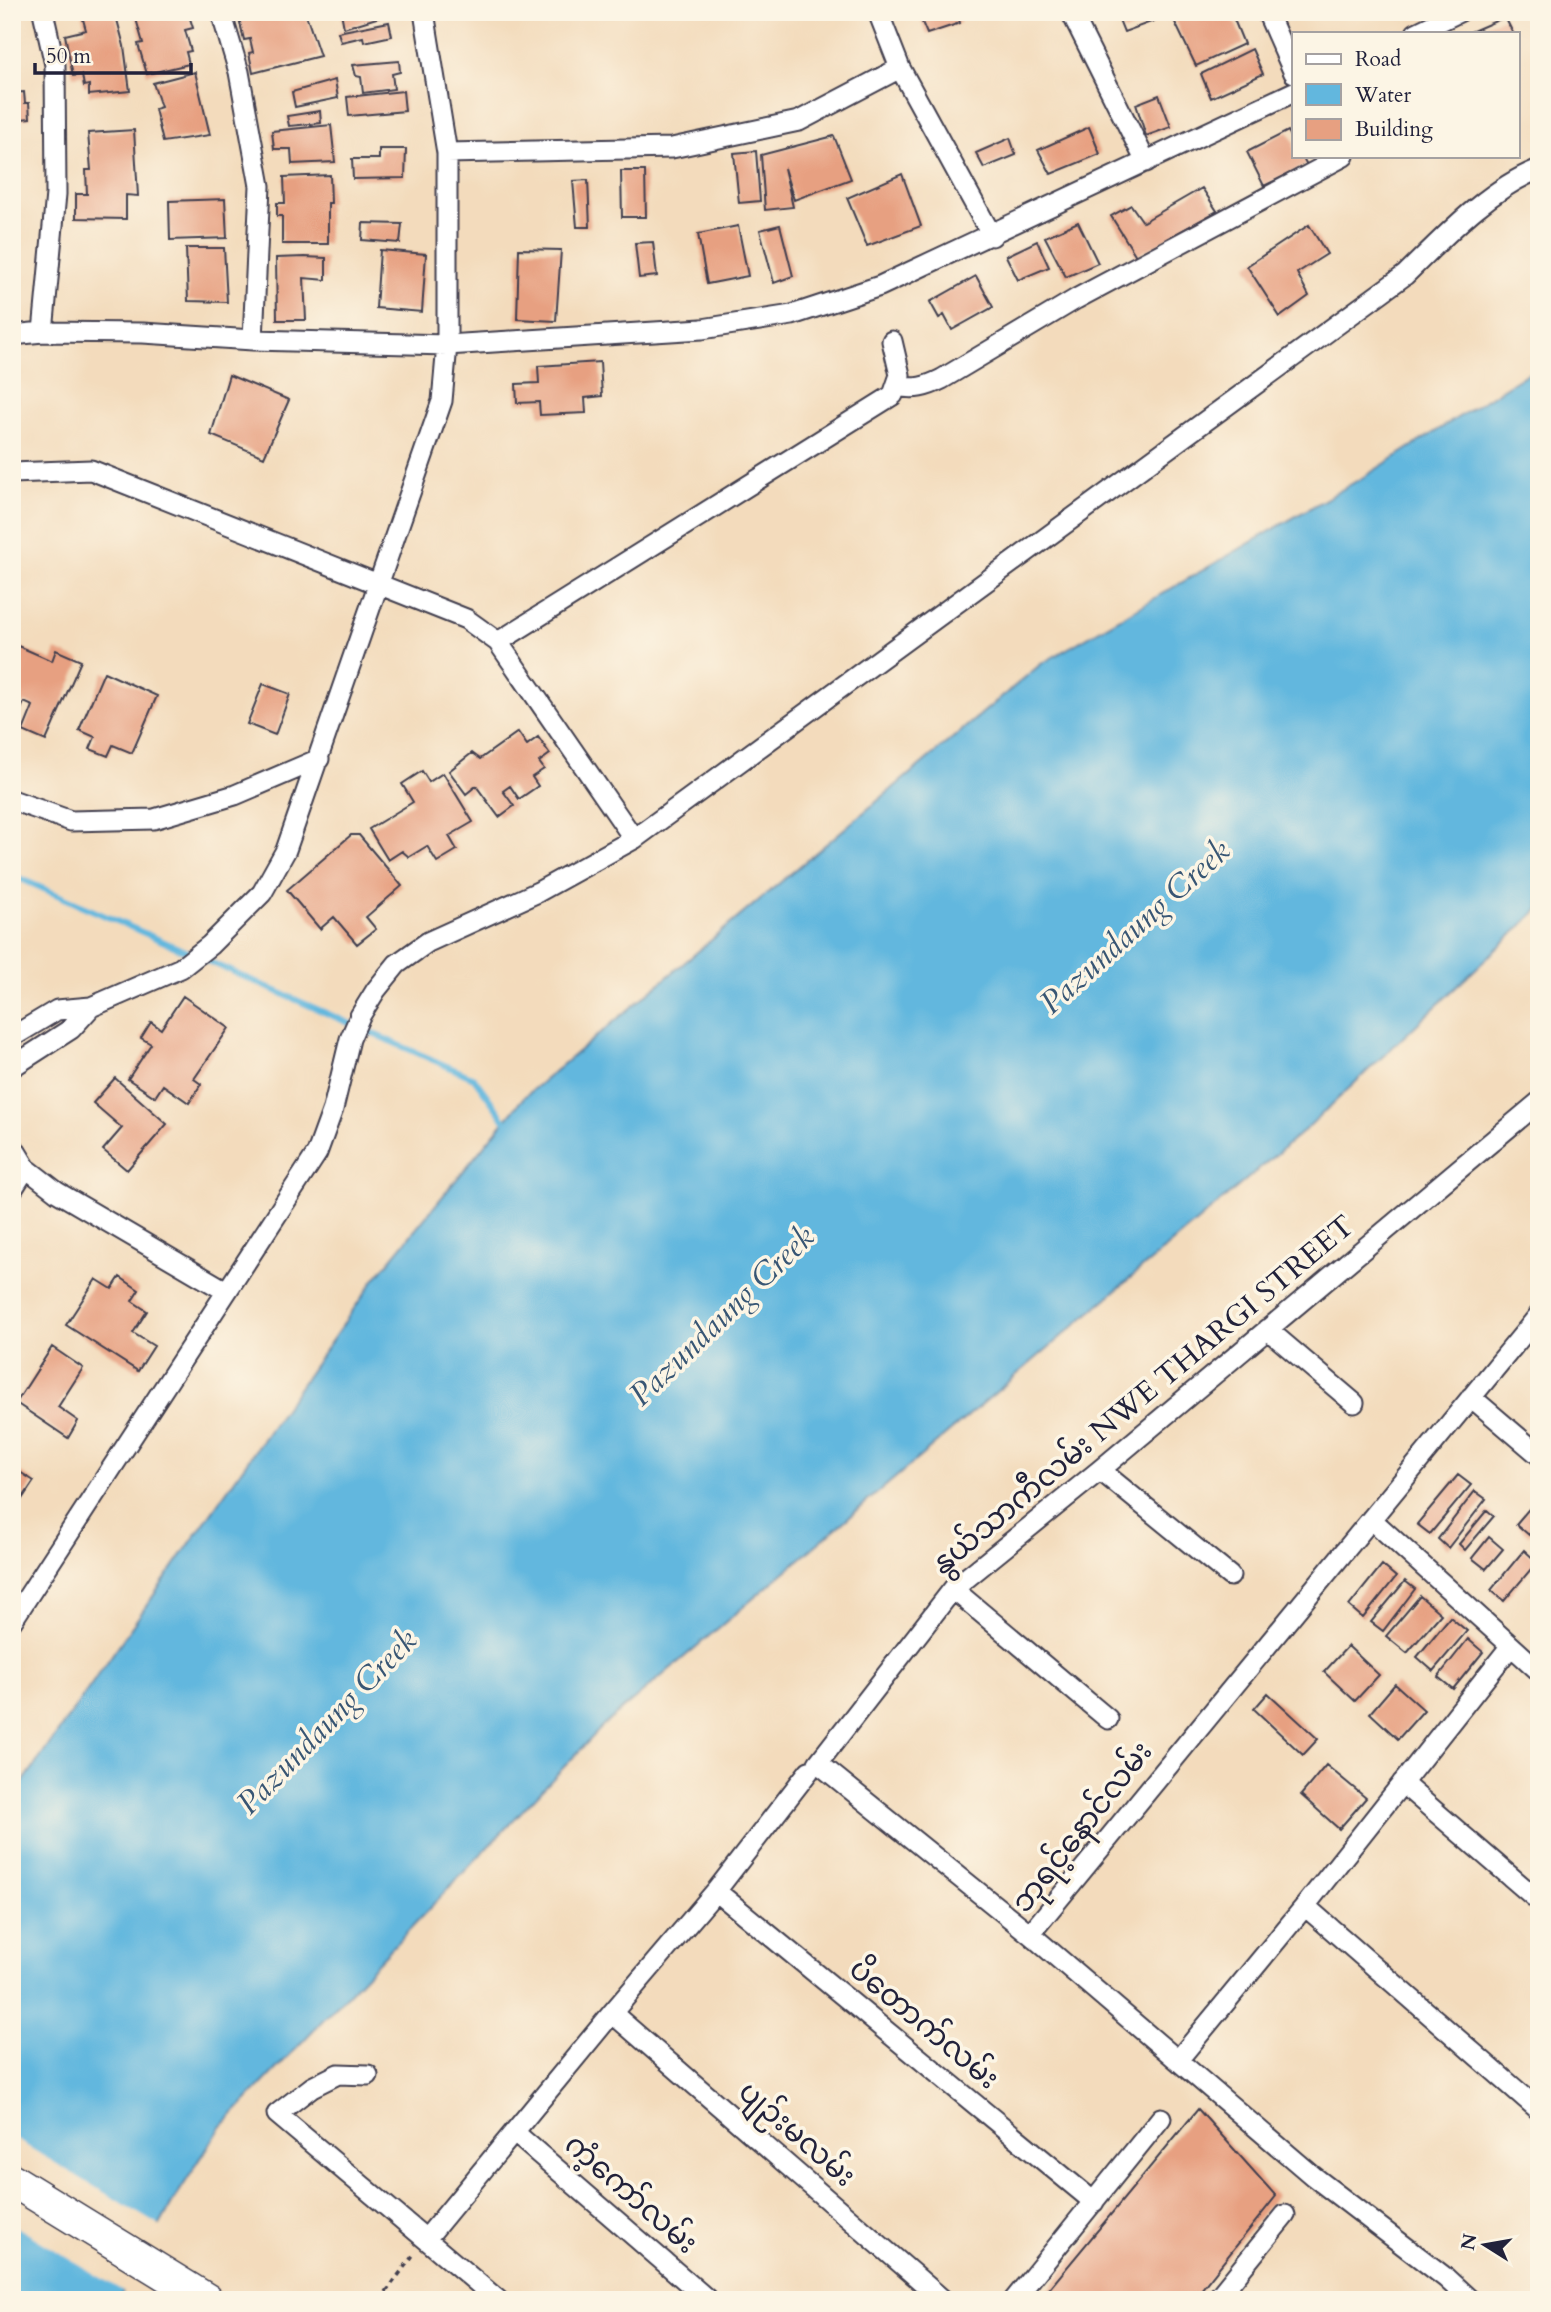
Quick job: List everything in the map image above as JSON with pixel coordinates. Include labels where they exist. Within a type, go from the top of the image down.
[{"type":"main road","points":[[12,2180],[207,2300]]},
{"type":"street","points":[[43,12],[55,65],[56,194],[43,332]]},
{"type":"street","points":[[222,12],[239,72],[260,186],[253,340]]},
{"type":"street","points":[[12,1037],[57,1010],[91,1007],[181,968],[210,945],[262,893],[286,850],[442,401],[447,345],[447,153],[424,12]]},
{"type":"street","points":[[878,12],[900,68],[992,236]]},
{"type":"street","points":[[1071,12],[1146,162]]},
{"type":"street","points":[[1267,12],[1292,68]]},
{"type":"street","points":[[1418,32],[1453,14]]},
{"type":"street","points":[[447,153],[672,148],[799,121],[900,68]]},
{"type":"street","points":[[12,335],[43,332],[143,333],[253,340],[447,345],[702,328],[792,315],[880,286],[992,236],[1292,93]]},
{"type":"street","points":[[897,386],[914,389],[942,379],[1076,299],[1340,158]]},
{"type":"street","points":[[12,1621],[317,1153],[333,1109],[350,1038],[376,989],[397,964],[428,942],[538,892],[635,839],[1405,275],[1471,212],[1527,174],[1539,169]]},
{"type":"street","points":[[498,642],[893,395],[900,375],[892,341]]},
{"type":"street","points":[[12,472],[91,470],[466,619],[498,642],[635,839]]},
{"type":"street","points":[[12,800],[71,821],[154,819],[235,796],[319,759]]},
{"type":"street","points":[[12,1067],[71,1029],[91,1007]]},
{"type":"street","name":"နွယ်သာကီလမ်း NWE THARGI STREET","points":[[426,2239],[716,1891],[954,1589],[1539,1102]]},
{"type":"street","points":[[12,1145],[26,1168],[57,1192],[226,1292]]},
{"type":"street","points":[[12,1190],[26,1168]]},
{"type":"street","name":"ဘုရင့်နောင်လမ်း","points":[[1470,2300],[1446,2278],[1313,2176],[1030,1934],[1539,1315]]},
{"type":"street","points":[[1267,1329],[1354,1403]]},
{"type":"street","points":[[1471,1397],[1539,1455]]},
{"type":"street","points":[[1100,1470],[1230,1576]]},
{"type":"street","points":[[1371,1520],[1539,1671]]},
{"type":"street","points":[[954,1589],[1108,1719]]},
{"type":"street","points":[[1178,2060],[1305,1906],[1510,1647]]},
{"type":"street","points":[[814,1767],[1030,1934]]},
{"type":"street","points":[[1402,1783],[1539,1901]]},
{"type":"street","name":"ပိတောက်လမ်း","points":[[716,1891],[1094,2202]]},
{"type":"street","points":[[1305,1906],[1539,2110]]},
{"type":"street","name":"ပျဉ်းမလမ်း","points":[[612,2013],[943,2300]]},
{"type":"street","points":[[368,2075],[338,2074],[312,2087],[277,2114],[498,2300]]},
{"type":"street","points":[[1014,2300],[1161,2118]]},
{"type":"street","name":"ကံ့ကော်လမ်း","points":[[515,2133],[708,2300]]},
{"type":"street","points":[[1216,2300],[1285,2215]]},
{"type":"path","points":[[380,2300],[426,2239]]},
{"type":"water","name":"Pazundaung Creek","points":[[1539,366],[1539,909],[1307,1128],[603,1726],[221,2127],[174,2200],[118,2300],[12,2300],[12,1798],[374,1280],[524,1097],[1041,664],[1367,475]]},
{"type":"pier","points":[[12,2137],[163,2228],[126,2293],[12,2224]]},
{"type":"building","points":[[81,12],[115,12],[124,46],[130,91],[89,95],[89,85],[84,86],[82,75],[73,76],[65,35],[86,30]]},
{"type":"building","points":[[134,12],[188,12],[193,28],[185,30],[191,51],[186,52],[189,64],[147,74],[138,44],[143,43]]},
{"type":"building","points":[[243,12],[305,12],[320,56],[253,73],[249,53],[253,52],[250,39],[244,40],[239,18],[244,17]]},
{"type":"building","points":[[341,12],[393,12],[393,13],[344,28]]},
{"type":"building","points":[[925,12],[957,12],[960,23],[927,34],[919,15]]},
{"type":"building","points":[[1116,12],[1150,12],[1154,21],[1124,32]]},
{"type":"building","points":[[1170,12],[1231,12],[1244,44],[1196,66]]},
{"type":"building","points":[[1505,17],[1512,32],[1470,32]]},
{"type":"building","points":[[389,22],[392,36],[364,42],[363,37],[341,42],[338,32]]},
{"type":"building","points":[[1252,49],[1263,74],[1211,98],[1201,74]]},
{"type":"building","points":[[399,61],[400,72],[392,74],[394,89],[363,93],[361,77],[356,76],[353,65]]},
{"type":"building","points":[[195,72],[210,135],[163,142],[155,109],[161,107],[153,83]]},
{"type":"building","points":[[335,80],[338,98],[295,107],[292,92]]},
{"type":"building","points":[[403,91],[405,111],[349,116],[347,97]]},
{"type":"building","points":[[24,92],[25,103],[29,103],[30,118],[12,120],[12,93]]},
{"type":"building","points":[[1159,95],[1171,127],[1146,136],[1136,104]]},
{"type":"building","points":[[320,111],[321,123],[289,126],[287,116]]},
{"type":"building","points":[[331,125],[335,162],[292,164],[291,149],[274,149],[272,131]]},
{"type":"building","points":[[1089,127],[1100,154],[1051,174],[1038,150]]},
{"type":"building","points":[[134,130],[138,196],[126,195],[126,219],[76,218],[76,194],[87,194],[86,170],[91,170],[88,133]]},
{"type":"building","points":[[1288,131],[1292,138],[1292,158],[1303,158],[1307,165],[1264,186],[1247,152]]},
{"type":"building","points":[[834,136],[851,179],[794,200],[784,168],[793,207],[765,210],[761,155]]},
{"type":"building","points":[[1010,138],[1016,155],[984,168],[976,153]]},
{"type":"building","points":[[379,149],[406,149],[405,178],[353,179],[352,159],[379,159]]},
{"type":"building","points":[[756,151],[760,201],[739,203],[734,153]]},
{"type":"building","points":[[621,171],[645,171],[646,217],[622,217]]},
{"type":"building","points":[[902,174],[921,226],[867,246],[847,198]]},
{"type":"building","points":[[330,175],[328,244],[282,244],[282,216],[277,216],[277,203],[285,203],[284,177]]},
{"type":"building","points":[[588,180],[590,227],[577,227],[573,181]]},
{"type":"building","points":[[1202,188],[1217,211],[1136,256],[1111,216],[1131,205],[1143,222]]},
{"type":"building","points":[[225,199],[227,238],[170,240],[169,201]]},
{"type":"building","points":[[1078,222],[1098,263],[1066,277],[1045,237]]},
{"type":"building","points":[[363,223],[402,224],[400,243],[362,240]]},
{"type":"building","points":[[780,225],[793,276],[774,283],[760,230]]},
{"type":"building","points":[[1309,225],[1327,254],[1297,273],[1309,296],[1280,317],[1247,266]]},
{"type":"building","points":[[738,226],[748,276],[707,284],[698,234]]},
{"type":"building","points":[[1037,241],[1049,267],[1018,280],[1006,256]]},
{"type":"building","points":[[653,242],[657,276],[639,278],[635,243]]},
{"type":"building","points":[[186,248],[224,248],[227,302],[188,301]]},
{"type":"building","points":[[519,249],[561,250],[556,321],[517,319]]},
{"type":"building","points":[[380,250],[426,254],[422,312],[376,308]]},
{"type":"building","points":[[276,258],[326,258],[326,280],[304,278],[306,320],[277,320]]},
{"type":"building","points":[[976,276],[993,307],[952,330],[944,315],[939,318],[930,302]]},
{"type":"building","points":[[600,362],[602,396],[585,398],[586,413],[540,415],[539,402],[517,403],[516,384],[539,383],[538,366]]},
{"type":"building","points":[[12,372],[16,372],[18,405],[12,405]]},
{"type":"building","points":[[229,375],[289,400],[264,457],[211,435]]},
{"type":"building","points":[[18,646],[52,661],[56,650],[81,661],[46,741],[23,731],[33,706],[24,702],[19,714],[12,711],[12,660]]},
{"type":"building","points":[[104,672],[157,696],[132,753],[113,745],[108,756],[90,749],[95,737],[79,730]]},
{"type":"building","points":[[263,684],[290,694],[275,735],[247,724]]},
{"type":"building","points":[[518,732],[527,745],[538,737],[550,754],[539,762],[544,769],[532,777],[538,786],[519,799],[510,786],[503,791],[514,806],[499,817],[476,786],[466,794],[449,771],[472,753],[480,759]]},
{"type":"building","points":[[422,771],[429,782],[443,773],[473,822],[449,836],[457,850],[437,862],[427,846],[409,857],[402,851],[388,860],[369,829],[413,802],[402,784]]},
{"type":"building","points":[[351,835],[359,835],[402,886],[366,917],[376,929],[357,944],[334,917],[320,929],[287,890]]},
{"type":"building","points":[[183,996],[229,1028],[194,1079],[201,1084],[189,1103],[163,1085],[155,1097],[128,1079],[151,1044],[141,1038],[151,1022],[161,1029]]},
{"type":"building","points":[[115,1078],[167,1124],[127,1170],[103,1150],[122,1128],[93,1103]]},
{"type":"building","points":[[120,1277],[139,1290],[132,1301],[147,1311],[133,1333],[154,1346],[138,1371],[66,1325],[96,1279],[112,1289]]},
{"type":"building","points":[[52,1347],[83,1368],[58,1407],[78,1421],[68,1438],[16,1403]]},
{"type":"building","points":[[12,1467],[34,1481],[12,1514]]},
{"type":"building","points":[[1458,1475],[1471,1485],[1430,1534],[1417,1524]]},
{"type":"building","points":[[1475,1491],[1486,1499],[1448,1548],[1438,1539]]},
{"type":"building","points":[[1539,1497],[1539,1523],[1529,1535],[1516,1524]]},
{"type":"building","points":[[1487,1510],[1494,1516],[1465,1550],[1459,1544]]},
{"type":"building","points":[[1489,1537],[1503,1549],[1486,1569],[1472,1558]]},
{"type":"building","points":[[1524,1550],[1537,1562],[1504,1601],[1491,1590]]},
{"type":"building","points":[[1382,1565],[1396,1577],[1363,1618],[1349,1606]]},
{"type":"building","points":[[1405,1581],[1415,1589],[1383,1631],[1371,1622]]},
{"type":"building","points":[[1420,1596],[1441,1614],[1407,1653],[1386,1636]]},
{"type":"building","points":[[1450,1617],[1467,1631],[1433,1671],[1417,1657]]},
{"type":"building","points":[[1468,1639],[1483,1652],[1453,1689],[1438,1677]]},
{"type":"building","points":[[1348,1646],[1379,1675],[1355,1701],[1324,1672]]},
{"type":"building","points":[[1395,1684],[1424,1710],[1398,1739],[1370,1713]]},
{"type":"building","points":[[1268,1693],[1318,1739],[1303,1755],[1254,1709]]},
{"type":"building","points":[[1326,1765],[1366,1798],[1339,1829],[1301,1795]]},
{"type":"building","points":[[1198,2109],[1276,2196],[1193,2300],[1040,2300]]},
{"type":"waterway","points":[[12,875],[474,1078],[510,1127]]}]
